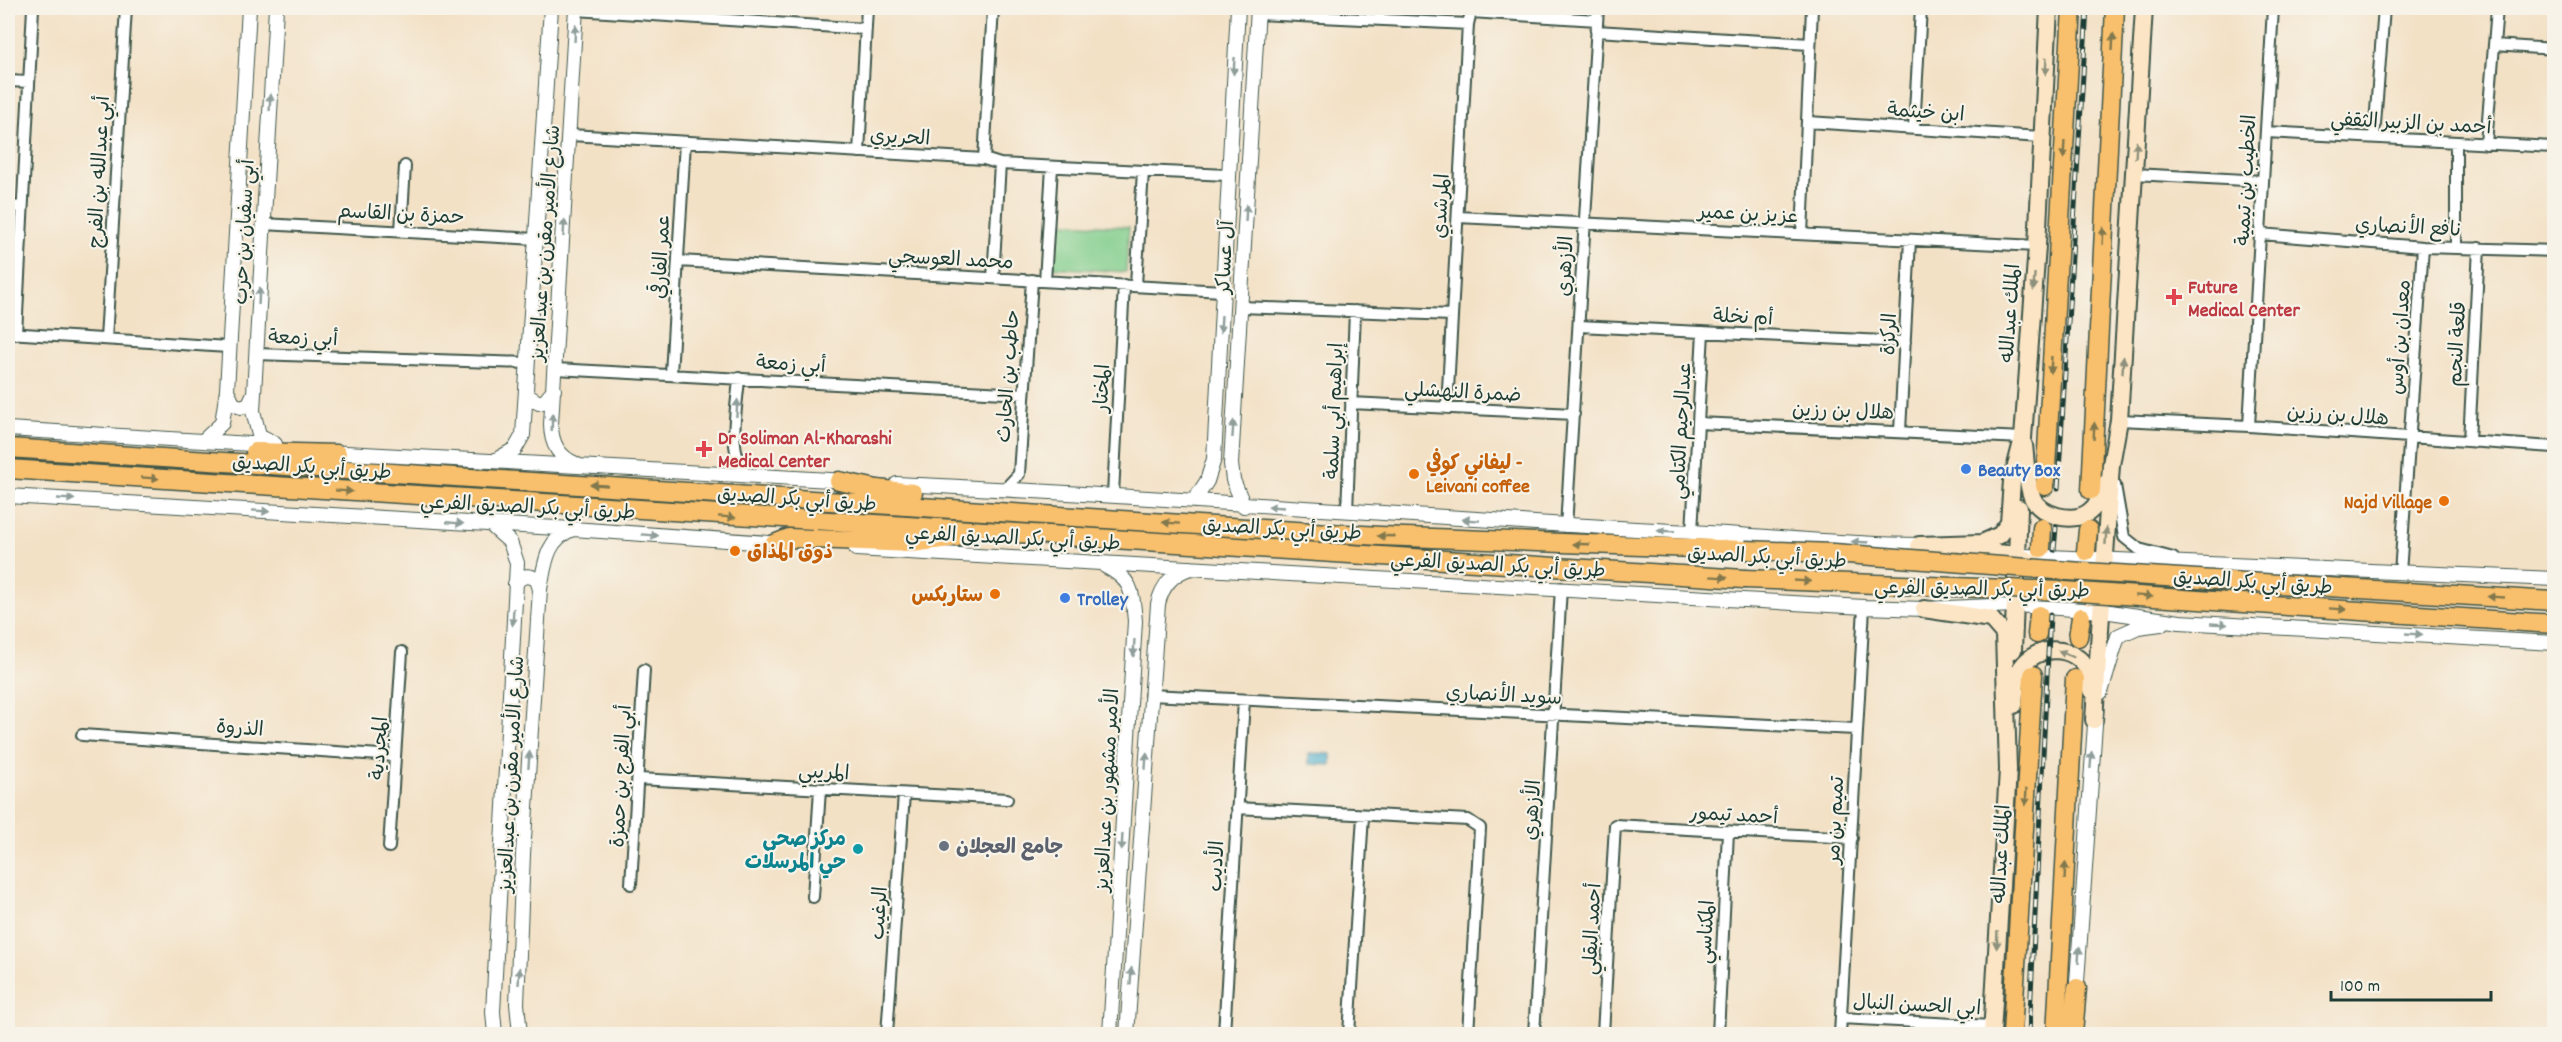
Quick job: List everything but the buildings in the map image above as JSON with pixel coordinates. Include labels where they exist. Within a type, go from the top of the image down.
[{"type":"main road","name":"الملك عبدالله","points":[[1919,545],[1982,543],[2001,535],[2009,523],[2012,481],[2023,438],[2037,246],[2049,8]]},
{"type":"main road","points":[[2045,486],[2072,8]]},
{"type":"main road","points":[[2091,490],[2115,8]]},
{"type":"main road","points":[[2094,720],[2111,465],[2119,420],[2144,8]]},
{"type":"main road","points":[[2023,438],[2032,497],[2039,507],[2051,515],[2073,517],[2089,512],[2102,495],[2111,465]]},
{"type":"main road","points":[[1992,1030],[2008,770],[2023,438]]},
{"type":"main road","points":[[8,448],[337,454]]},
{"type":"main road","name":"طريق أبي بكر الصديق","points":[[8,448],[1380,536],[1834,552],[2068,571],[2554,601]]},
{"type":"main road","name":"طريق أبي بكر الصديق","points":[[8,469],[973,532],[1744,579],[2064,591],[2554,624]]},
{"type":"main road","points":[[839,481],[890,491],[1032,504],[1043,507],[1052,514]]},
{"type":"main road","points":[[2041,548],[2042,528]]},
{"type":"main road","points":[[2086,552],[2088,530]]},
{"type":"main road","points":[[774,544],[795,538],[919,543],[942,541],[973,532]]},
{"type":"main road","name":"طريق أبي بكر الصديق الفرعي","points":[[1919,545],[2017,555]]},
{"type":"main road","points":[[2017,555],[2073,583],[2103,611]]},
{"type":"main road","points":[[2017,555],[2054,587],[2103,611]]},
{"type":"main road","points":[[2014,605],[2054,587],[2073,583],[2105,560]]},
{"type":"main road","points":[[1924,609],[1991,619],[2004,634],[2008,770]]},
{"type":"main road","points":[[2037,634],[2039,615]]},
{"type":"main road","points":[[2078,637],[2081,617]]},
{"type":"main road","points":[[2008,770],[2020,670],[2032,656],[2051,649],[2064,651],[2082,662],[2089,673],[2094,720]]},
{"type":"main road","name":"الملك عبدالله","points":[[2012,1035],[2033,675]]},
{"type":"main road","points":[[2056,1035],[2075,679]]},
{"type":"main road","points":[[2074,1035],[2077,988]]},
{"type":"street","points":[[33,8],[22,207],[11,334],[228,347]]},
{"type":"street","name":"أبي عبدالله بن الفرج","points":[[106,339],[126,8]]},
{"type":"street","name":"أبي سفيان بن حرب","points":[[203,441],[222,423],[227,390],[249,8]]},
{"type":"street","name":"أبي سفيان بن حرب","points":[[276,8],[253,395],[254,422],[260,435],[280,447]]},
{"type":"street","name":"شارع الأمير مقرن بن عبدالعزيز","points":[[494,462],[509,454],[520,442],[528,363],[551,8]]},
{"type":"street","points":[[859,152],[867,8]]},
{"type":"street","points":[[984,159],[993,8]]},
{"type":"street","name":"آل عساكر","points":[[1194,501],[1207,481],[1214,459],[1227,176],[1238,8]]},
{"type":"street","name":"الأزهري","points":[[1566,527],[1598,8]]},
{"type":"street","points":[[1802,234],[1812,8]]},
{"type":"street","points":[[1914,128],[1921,8]]},
{"type":"street","name":"الخطيب بن تيمية","points":[[2249,426],[2273,8]]},
{"type":"street","points":[[2374,137],[2384,8]]},
{"type":"street","points":[[2486,144],[2497,8]]},
{"type":"street","points":[[576,9],[734,13],[866,29]]},
{"type":"street","name":"شارع الأمير مقرن بن عبدالعزيز","points":[[576,9],[551,436],[557,450],[567,461],[581,466]]},
{"type":"street","points":[[1472,10],[1597,26],[1810,44]]},
{"type":"street","name":"المرشدي","points":[[1447,408],[1468,24],[1472,10]]},
{"type":"street","points":[[1257,11],[1468,24]]},
{"type":"street","name":"آل عساكر","points":[[1244,506],[1233,480],[1231,464],[1257,11]]},
{"type":"street","points":[[2494,45],[2554,49]]},
{"type":"street","points":[[8,81],[29,82]]},
{"type":"street","name":"ابن خيثمة","points":[[1808,122],[2042,137]]},
{"type":"street","name":"أحمد بن الزبير الثقفي","points":[[2266,132],[2554,147]]},
{"type":"street","name":"الحريري","points":[[570,135],[984,159],[1000,164],[1227,176]]},
{"type":"street","name":"عمر الفارقي","points":[[671,374],[685,142]]},
{"type":"street","points":[[2456,143],[2456,248]]},
{"type":"street","points":[[993,278],[1000,164]]},
{"type":"street","points":[[401,231],[405,166]]},
{"type":"street","points":[[1045,281],[1052,167]]},
{"type":"street","points":[[1136,285],[1143,171]]},
{"type":"street","points":[[2134,174],[2263,181]]},
{"type":"street","points":[[8,206],[22,207]]},
{"type":"street","name":"عزيز بن عمير","points":[[1458,217],[2037,246]]},
{"type":"street","name":"حمزة بن القاسم","points":[[263,224],[536,239]]},
{"type":"street","name":"نافع الأنصاري","points":[[2260,234],[2423,247],[2554,251]]},
{"type":"street","points":[[1225,237],[1245,238]]},
{"type":"street","name":"الركزة","points":[[1900,431],[1910,240]]},
{"type":"street","name":"معدان بن أوس","points":[[2400,573],[2423,247]]},
{"type":"street","name":"قلعة النجم","points":[[2469,441],[2479,248]]},
{"type":"street","name":"محمد العوسجي","points":[[678,261],[1223,291]]},
{"type":"street","name":"حاطب بن الحارث","points":[[1019,474],[1032,280]]},
{"type":"street","name":"المختار","points":[[1113,494],[1124,285]]},
{"type":"street","points":[[1241,307],[1452,315]]},
{"type":"street","name":"إبراهيم أبي سلمة","points":[[1347,511],[1355,311]]},
{"type":"street","name":"أم نخلة","points":[[1579,326],[1905,342]]},
{"type":"street","name":"عبدالرحيم الكتامي","points":[[1692,532],[1702,332]]},
{"type":"street","name":"أبي زمعة","points":[[256,354],[528,363]]},
{"type":"street","name":"أبي زمعة","points":[[555,369],[1024,394]]},
{"type":"street","points":[[739,378],[734,448],[737,461],[747,476]]},
{"type":"street","points":[[227,390],[233,404],[241,407],[249,404],[253,395]]},
{"type":"street","points":[[526,390],[528,396],[539,403],[545,401],[554,390]]},
{"type":"street","name":"ضمرة النهشلي","points":[[1351,403],[1574,414]]},
{"type":"street","name":"هلال بن رزين","points":[[2119,420],[2249,426],[2554,447]]},
{"type":"street","name":"هلال بن رزين","points":[[1698,423],[2023,438]]},
{"type":"street","name":"طريق أبي بكر الصديق الفرعي","points":[[8,429],[203,441],[337,454],[1113,494],[1244,506],[1566,527],[1919,545]]},
{"type":"street","points":[[1214,459],[1216,468],[1224,471],[1231,464]]},
{"type":"street","points":[[2111,465],[2124,537],[2139,549],[2194,564]]},
{"type":"street","points":[[1005,489],[1019,474],[1025,484],[1034,490]]},
{"type":"street","name":"طريق أبي بكر الصديق الفرعي","points":[[8,496],[573,529],[774,544],[1864,607],[1924,609],[2014,605],[2103,611],[2180,622],[2554,643]]},
{"type":"street","name":"شارع الأمير مقرن بن عبدالعزيز","points":[[492,526],[502,533],[515,552],[493,1012],[495,1035]]},
{"type":"street","name":"شارع الأمير مقرن بن عبدالعزيز","points":[[520,1035],[518,1005],[523,854],[540,589],[550,547],[560,536],[573,529]]},
{"type":"street","name":"طريق أبي بكر الصديق الفرعي","points":[[2017,555],[2554,579]]},
{"type":"street","name":"الأمير مشهور بن عبدالعزيز","points":[[1101,563],[1122,574],[1129,582],[1134,611],[1110,1035]]},
{"type":"street","name":"الأمير مشهور بن عبدالعزيز","points":[[1126,1035],[1157,612],[1160,596],[1167,582],[1179,572],[1194,567]]},
{"type":"street","points":[[515,584],[521,577],[529,576],[537,580],[540,589]]},
{"type":"street","name":"الأزهري","points":[[1534,1035],[1561,588]]},
{"type":"street","points":[[1134,611],[1140,605],[1148,604],[1157,612]]},
{"type":"street","name":"تميم بن مر","points":[[1840,1035],[1864,607]]},
{"type":"street","points":[[2077,988],[2094,720],[2118,636],[2138,627],[2180,622]]},
{"type":"street","name":"المجردية","points":[[389,847],[402,652]]},
{"type":"street","name":"أبي الفرج بن حمزة","points":[[631,884],[644,670]]},
{"type":"street","name":"سويد الأنصاري","points":[[1150,695],[1856,729]]},
{"type":"street","name":"الأديب","points":[[1224,1035],[1244,700]]},
{"type":"street","name":"الذروة","points":[[82,735],[395,756]]},
{"type":"street","name":"المريبي","points":[[639,779],[1007,799]]},
{"type":"street","points":[[813,897],[820,789]]},
{"type":"street","name":"الرغيب","points":[[887,1035],[904,794]]},
{"type":"street","points":[[1237,808],[1468,820],[1480,828],[1468,1035]]},
{"type":"street","points":[[1349,1035],[1363,816]]},
{"type":"street","name":"أحمد تيمور","points":[[1615,825],[1852,838]]},
{"type":"street","name":"أحمد البقلي","points":[[1603,1035],[1615,825]]},
{"type":"street","name":"المكناسي","points":[[1718,1035],[1728,832]]},
{"type":"street","points":[[500,853],[523,854]]},
{"type":"street","name":"ابي الحسن النبال","points":[[1840,1018],[1992,1030]]},
{"type":"green space","points":[[1052,222],[1129,227],[1126,272],[1049,267]]},
{"type":"water","points":[[1309,753],[1331,754],[1331,765],[1309,764]]},
{"type":"railway","points":[[2058,488],[2087,8]]},
{"type":"railway","points":[[2054,550],[2056,527]]},
{"type":"railway","points":[[2029,1034],[2050,615]]},
{"type":"place","name":"Future Medical Center","points":[[2174,297]]},
{"type":"place","name":"Dr Soliman Al-Kharashi Medical Center","points":[[704,449]]},
{"type":"place","name":"Beauty Box","points":[[1966,469]]},
{"type":"place","name":"ليفاني كوفي - Leivani coffee","points":[[1414,474]]},
{"type":"place","name":"Najd Village","points":[[2444,501]]},
{"type":"place","name":"ذوق المذاق","points":[[735,551]]},
{"type":"place","name":"ستاربكس","points":[[995,594]]},
{"type":"place","name":"Trolley","points":[[1065,598]]},
{"type":"place","name":"جامع العجلان","points":[[944,846]]},
{"type":"place","name":"مركز صحي حي المرسلات","points":[[858,849]]}]
